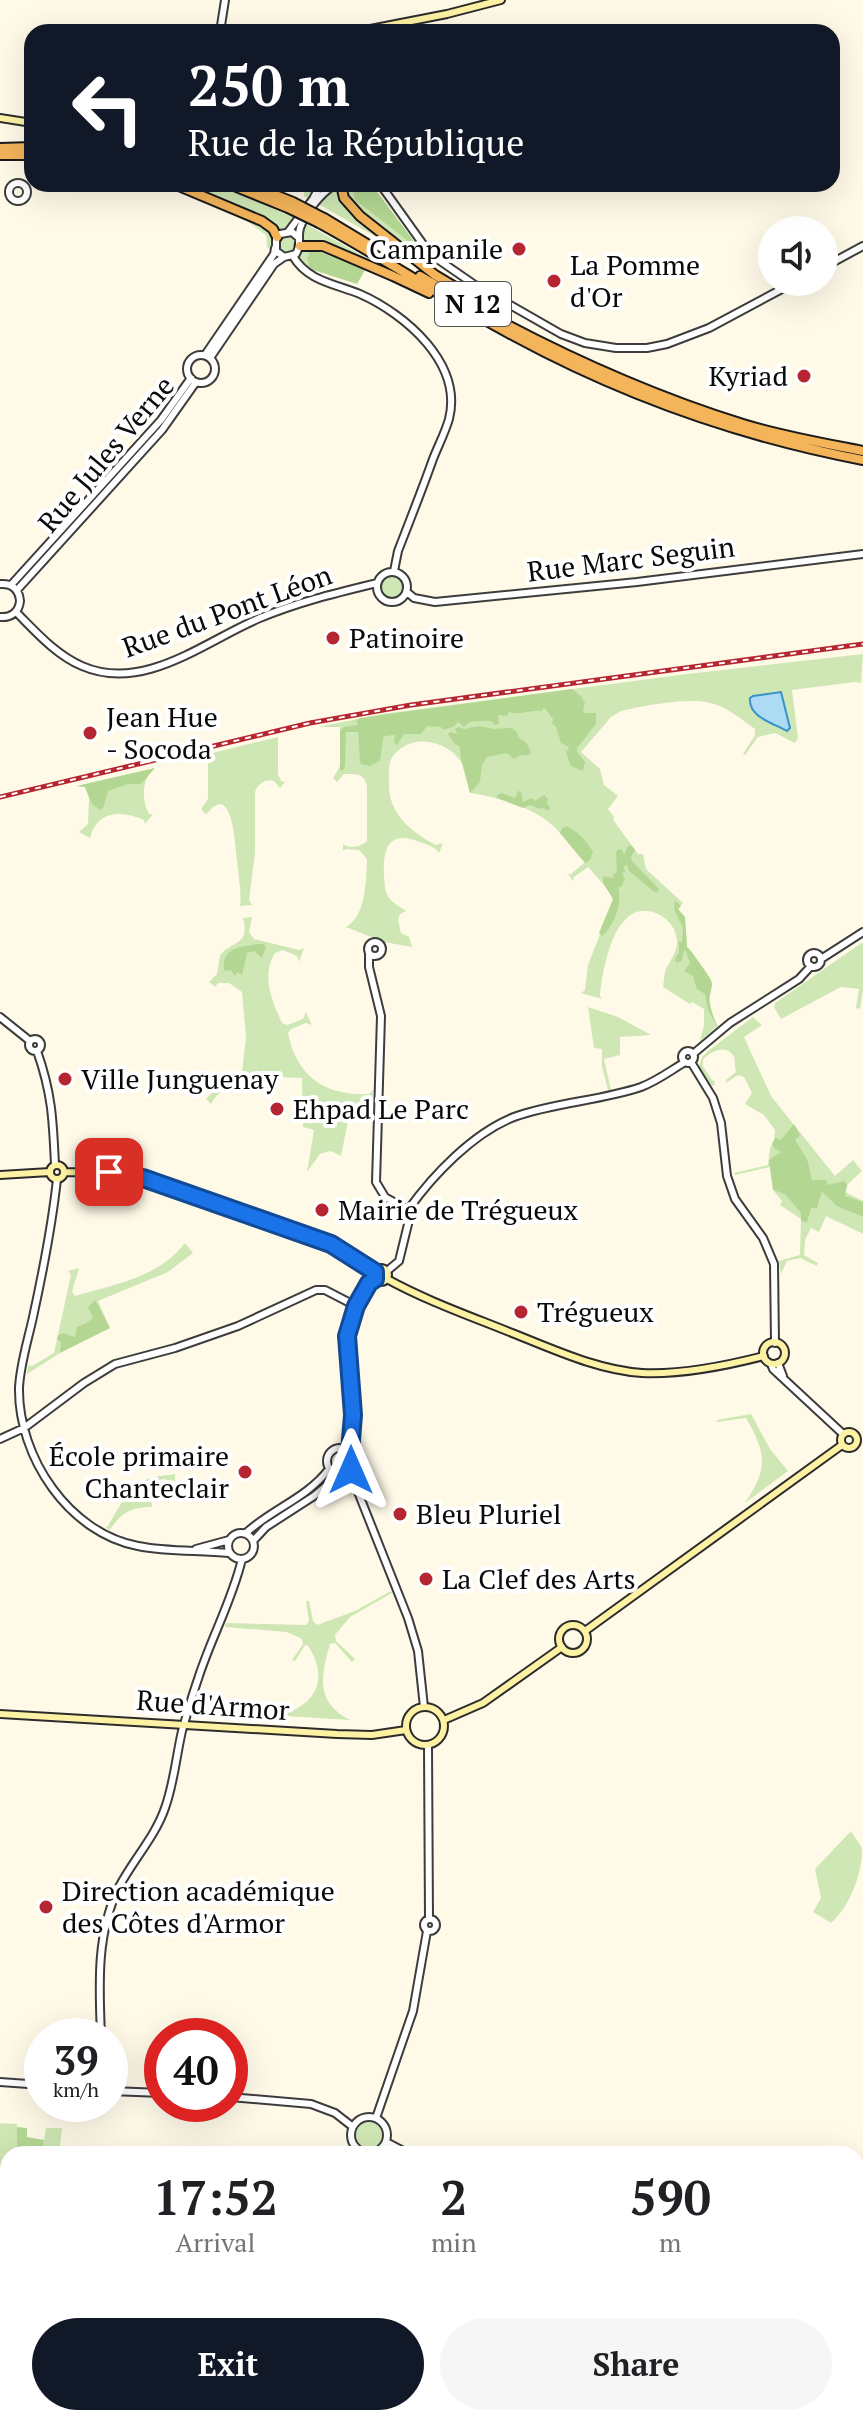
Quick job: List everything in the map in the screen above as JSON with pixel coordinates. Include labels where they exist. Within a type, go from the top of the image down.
[{"type":"highway","points":[[0,148],[24,147]]},
{"type":"highway","points":[[0,155],[24,156]]},
{"type":"highway","points":[[193,192],[262,221],[273,229],[277,237]]},
{"type":"highway","name":"N 12","points":[[253,192],[291,205]]},
{"type":"highway","name":"N 12","points":[[264,192],[542,342],[627,380],[745,424],[863,451]]},
{"type":"highway","points":[[339,192],[353,210],[435,275],[518,324],[627,380]]},
{"type":"highway","name":"N 12","points":[[321,221],[448,299],[546,353],[648,398],[759,435],[863,460]]},
{"type":"highway","points":[[300,242],[323,246],[434,296],[448,299]]},
{"type":"main road","points":[[396,24],[501,0]]},
{"type":"main road","points":[[0,118],[24,122]]},
{"type":"main road","points":[[0,1175],[61,1167],[64,1172]]},
{"type":"main road","points":[[52,1169],[53,1178],[57,1179],[64,1172],[120,1173],[143,1178],[331,1244],[381,1283],[387,1279]]},
{"type":"main road","points":[[375,1276],[381,1268],[387,1271],[387,1279]]},
{"type":"main road","points":[[387,1279],[432,1301],[604,1367],[641,1373],[673,1372],[764,1356],[774,1364],[783,1359],[785,1353],[781,1345],[775,1343],[766,1346],[764,1356]]},
{"type":"main road","points":[[855,1436],[863,1430]]},
{"type":"main road","points":[[851,1432],[855,1436],[857,1442],[854,1446],[847,1448],[840,1441],[843,1434],[851,1432]]},
{"type":"main road","points":[[585,1631],[842,1445]]},
{"type":"main road","points":[[578,1626],[585,1631],[587,1643],[582,1650],[573,1653],[562,1647],[560,1634],[566,1627],[578,1626]]},
{"type":"main road","points":[[444,1720],[483,1703],[562,1647]]},
{"type":"main road","points":[[424,1707],[436,1710],[444,1720],[442,1736],[428,1745],[422,1746],[412,1741],[406,1730],[412,1712],[424,1707]]},
{"type":"main road","name":"Rue d'Armor","points":[[0,1714],[337,1734],[372,1735],[406,1730]]},
{"type":"street","points":[[221,24],[225,0]]},
{"type":"street","points":[[24,185],[17,183],[11,186],[9,194],[14,201],[21,201],[27,192]]},
{"type":"street","points":[[208,357],[274,254],[277,237],[288,232],[313,199],[323,192]]},
{"type":"street","points":[[293,256],[300,242],[302,223],[325,192]]},
{"type":"street","points":[[386,192],[430,254],[475,285],[561,334],[585,343],[616,348],[647,348],[667,344],[709,328],[769,296]]},
{"type":"street","points":[[0,197],[9,194]]},
{"type":"street","points":[[288,232],[300,242]]},
{"type":"street","points":[[838,259],[863,246]]},
{"type":"street","points":[[275,248],[284,257]]},
{"type":"street","points":[[208,357],[274,264],[284,257],[293,256]]},
{"type":"street","points":[[293,256],[298,266],[311,276],[359,294],[387,308],[409,325],[437,357],[444,374],[450,394],[449,418],[398,551],[394,571]]},
{"type":"street","points":[[197,355],[208,357],[215,368],[214,375],[204,382],[193,380],[187,371],[190,360],[197,355]]},
{"type":"street","name":"Rue Jules Verne","points":[[11,585],[161,420],[193,380]]},
{"type":"street","name":"Rue Jules Verne","points":[[17,590],[162,430],[193,380]]},
{"type":"street","name":"Rue Marc Seguin","points":[[407,592],[414,598],[435,602],[637,582],[863,554]]},
{"type":"street","points":[[394,571],[406,579],[407,592],[400,600],[390,602],[381,598],[377,583],[385,573],[394,571]]},
{"type":"street","name":"Rue du Pont Léon","points":[[16,612],[63,656],[84,667],[119,674],[139,673],[303,601],[377,583]]},
{"type":"street","points":[[0,584],[11,585],[17,590],[20,601],[16,612],[1,618]]},
{"type":"street","points":[[408,1210],[446,1163],[512,1118],[657,1080],[688,1062],[693,1054],[730,1023],[799,979],[811,966],[819,965],[821,959],[863,932]]},
{"type":"street","points":[[811,966],[807,960],[811,953],[818,954],[821,959]]},
{"type":"street","points":[[371,955],[369,967],[381,1016],[376,1182],[385,1197],[408,1210],[410,1216],[399,1261],[387,1271]]},
{"type":"street","points":[[0,1017],[30,1041],[30,1048],[37,1051],[48,1083],[52,1105],[52,1169]]},
{"type":"street","points":[[688,1062],[713,1098],[721,1123],[727,1176],[735,1199],[763,1238],[774,1264],[775,1343]]},
{"type":"street","points":[[57,1179],[54,1210],[19,1389],[24,1428],[37,1461],[51,1487],[96,1530],[136,1546],[229,1553]]},
{"type":"street","points":[[350,1452],[340,1448],[333,1450],[328,1457],[329,1469],[313,1488],[246,1533],[234,1534],[227,1547],[229,1553],[242,1559],[252,1553],[253,1541],[266,1527],[314,1496],[339,1475],[348,1473],[354,1462],[350,1452],[353,1415],[347,1336],[356,1306],[375,1276]]},
{"type":"street","points":[[0,1439],[24,1428],[115,1364],[175,1348],[238,1326],[309,1292],[322,1289],[356,1306]]},
{"type":"street","points":[[774,1364],[773,1369],[843,1434]]},
{"type":"street","points":[[340,1448],[351,1432]]},
{"type":"street","points":[[329,1469],[339,1475]]},
{"type":"street","points":[[348,1473],[408,1618],[418,1651],[424,1707]]},
{"type":"street","points":[[246,1533],[253,1541]]},
{"type":"street","points":[[188,1551],[229,1540]]},
{"type":"street","points":[[100,2018],[101,1953],[111,1906],[161,1818],[198,1678],[242,1559]]},
{"type":"street","points":[[376,2118],[413,2011],[427,1931],[423,1924],[429,1919],[428,1745]]},
{"type":"street","points":[[0,2082],[24,2084]]},
{"type":"street","points":[[248,2099],[311,2104],[335,2113],[353,2127]]},
{"type":"street","points":[[355,2146],[352,2140],[353,2127],[363,2118],[376,2118],[385,2128],[386,2142],[382,2146]]},
{"type":"street","points":[[386,2142],[394,2146]]},
{"type":"green space","points":[[181,192],[236,193],[295,218],[383,267],[383,277],[318,251],[307,258],[310,269],[286,261],[267,247],[266,235],[240,216]]},
{"type":"green space","points":[[304,192],[364,192],[355,200],[422,252],[429,263],[402,243],[394,247],[304,196]]},
{"type":"green space","points":[[353,192],[378,193],[422,252],[355,200]]},
{"type":"green space","points":[[318,251],[365,270],[357,284],[310,269],[307,258],[310,252]]},
{"type":"green space","points":[[387,574],[397,574],[404,581],[404,591],[397,598],[387,598],[380,591],[380,581]]},
{"type":"green space","points":[[863,654],[861,683],[792,690],[798,738],[795,743],[775,733],[758,737],[745,755],[755,729],[722,707],[691,701],[621,711],[611,717],[581,752],[600,769],[604,785],[618,796],[608,809],[638,854],[643,854],[646,869],[683,903],[678,909],[685,917],[687,947],[711,983],[710,1005],[718,1026],[700,1041],[704,1009],[663,987],[665,971],[677,940],[672,925],[660,915],[645,911],[632,914],[622,923],[608,952],[602,999],[581,993],[585,990],[588,965],[613,901],[612,894],[588,867],[573,881],[568,874],[585,862],[556,828],[523,807],[470,793],[461,761],[435,743],[408,744],[393,756],[389,768],[389,791],[396,811],[409,827],[426,840],[436,845],[443,843],[439,853],[427,844],[399,838],[386,851],[385,890],[395,904],[406,911],[400,914],[398,920],[401,933],[409,937],[412,947],[384,942],[346,927],[353,922],[361,907],[367,859],[359,850],[343,851],[343,844],[355,847],[367,841],[367,786],[362,776],[356,774],[344,774],[337,782],[333,778],[340,766],[340,727],[318,727],[382,714]]},
{"type":"green space","points":[[572,689],[585,703],[584,713],[596,713],[596,724],[577,748],[585,762],[583,771],[571,766],[566,753],[569,747],[561,743],[553,719],[544,707],[542,711],[498,715],[499,724],[495,725],[491,721],[474,721],[464,727],[458,722],[443,730],[441,727],[427,726],[421,734],[404,734],[397,745],[395,735],[385,736],[380,761],[370,766],[361,764],[358,732],[346,732],[345,766],[343,771],[340,770],[340,731],[344,727],[358,725],[356,721],[360,718]]},
{"type":"green space","points":[[459,727],[512,728],[531,752],[514,759],[507,753],[487,757],[482,765],[480,782],[470,793],[460,747],[448,734],[457,734],[455,729]]},
{"type":"green space","points":[[278,737],[278,774],[285,782],[280,788],[274,781],[264,781],[255,792],[255,853],[249,900],[252,905],[240,906],[231,819],[222,805],[215,806],[206,815],[201,809],[208,799],[208,754]]},
{"type":"green space","points":[[155,768],[147,777],[144,790],[146,809],[153,814],[145,824],[144,820],[120,814],[98,822],[90,838],[79,832],[88,824],[89,798],[85,787],[77,786]]},
{"type":"green space","points":[[155,768],[141,784],[128,784],[108,791],[100,810],[92,804],[85,787],[77,786]]},
{"type":"green space","points":[[518,791],[523,802],[532,798],[535,801],[544,795],[550,808],[548,811],[530,805],[523,808],[497,798],[501,793],[515,798]]},
{"type":"green space","points":[[567,826],[582,837],[593,852],[585,863],[560,833]]},
{"type":"green space","points":[[628,846],[635,850],[632,861],[659,889],[653,891],[629,871],[627,865],[624,866],[625,872],[622,872],[625,879],[618,887],[616,914],[602,936],[599,933],[613,899],[603,883],[603,876],[613,878],[617,872],[616,852],[622,850],[624,855]]},
{"type":"green space","points":[[675,901],[681,906],[678,909],[685,917],[687,947],[711,980],[709,1000],[716,1025],[708,1010],[705,994],[697,989],[693,976],[684,971],[690,963],[686,951],[682,960],[678,963],[675,961],[683,928],[674,909]]},
{"type":"green space","points":[[252,917],[249,932],[254,939],[299,950],[304,948],[299,962],[297,956],[283,950],[275,953],[268,979],[282,1023],[287,1025],[303,1019],[306,1012],[312,1025],[306,1023],[288,1033],[298,1061],[315,1081],[326,1087],[353,1094],[369,1094],[373,1090],[372,1112],[350,1111],[341,1156],[331,1151],[320,1154],[307,1172],[314,1130],[303,1127],[302,1078],[251,1078],[229,1085],[211,1104],[206,1099],[216,1088],[220,1077],[226,1081],[236,1079],[242,1072],[246,1037],[242,992],[229,983],[218,983],[215,987],[209,982],[217,974],[220,955],[242,938],[245,927],[243,918]]},
{"type":"green space","points":[[863,942],[860,1009],[856,1008],[859,989],[841,987],[781,1019],[775,1003]]},
{"type":"green space","points":[[257,944],[266,947],[262,958],[254,951],[247,953],[242,975],[237,972],[235,976],[231,970],[224,969],[229,952]]},
{"type":"green space","points":[[588,1007],[618,1017],[651,1035],[620,1037],[620,1055],[604,1059],[611,1090],[608,1090],[602,1067],[602,1049],[594,1048]]},
{"type":"green space","points":[[753,1017],[762,1025],[744,1037],[771,1096],[835,1176],[853,1160],[862,1171],[848,1184],[845,1192],[863,1201],[863,1234],[826,1216],[819,1232],[811,1228],[805,1240],[804,1255],[818,1263],[817,1266],[800,1258],[787,1261],[781,1274],[779,1261],[800,1255],[801,1219],[780,1205],[782,1201],[773,1190],[770,1167],[734,1173],[768,1165],[775,1130],[764,1115],[745,1104],[752,1093],[744,1077],[738,1075],[726,1083],[736,1072],[731,1053],[718,1050],[703,1060],[703,1066],[715,1081],[714,1086],[709,1084],[699,1067],[708,1051]]},
{"type":"green space","points":[[794,1124],[800,1135],[795,1140],[807,1159],[812,1180],[826,1180],[828,1185],[844,1181],[847,1184],[845,1196],[863,1202],[863,1217],[837,1206],[822,1192],[817,1208],[811,1208],[807,1222],[801,1221],[801,1213],[785,1194],[773,1190],[769,1160],[781,1152],[772,1144],[775,1138],[781,1140]]},
{"type":"green space","points":[[185,1243],[193,1253],[168,1272],[98,1301],[110,1328],[68,1348],[27,1374],[28,1365],[32,1366],[54,1353],[71,1275],[68,1271],[79,1268],[72,1292],[75,1296],[149,1272],[174,1255]]},
{"type":"green space","points":[[95,1300],[110,1328],[60,1353],[58,1335],[63,1333],[75,1337],[77,1327],[93,1318],[88,1307]]},
{"type":"green space","points":[[751,1414],[770,1449],[788,1471],[745,1503],[761,1470],[758,1442],[746,1418],[717,1420]]},
{"type":"green space","points":[[175,1474],[175,1481],[162,1479],[155,1484],[152,1507],[138,1508],[122,1515],[110,1530],[105,1527],[136,1486],[156,1476]]},
{"type":"green space","points":[[391,1591],[350,1617],[335,1635],[336,1641],[355,1659],[352,1662],[335,1643],[330,1644],[323,1677],[326,1696],[339,1713],[350,1720],[287,1716],[307,1701],[317,1686],[317,1667],[308,1646],[305,1645],[295,1661],[292,1660],[303,1644],[302,1639],[287,1632],[225,1627],[226,1623],[306,1625],[309,1621],[306,1601],[309,1601],[313,1621],[317,1625],[355,1611]]},
{"type":"green space","points":[[851,1831],[862,1848],[860,1868],[849,1899],[831,1923],[813,1912],[821,1898],[815,1869]]},
{"type":"green space","points":[[0,2123],[17,2124],[17,2146],[0,2146]]},
{"type":"green space","points":[[374,2123],[381,2130],[379,2145],[359,2145],[356,2135],[359,2125]]},
{"type":"green space","points":[[17,2127],[27,2128],[27,2137],[44,2140],[43,2146],[17,2146]]},
{"type":"green space","points":[[46,2128],[62,2128],[60,2146],[43,2146]]},
{"type":"water","points":[[781,692],[790,728],[787,731],[762,719],[750,705],[753,696]]},
{"type":"railway","points":[[0,797],[310,723],[411,705],[863,644]]},
{"type":"place","name":"Campanile","points":[[519,249]]},
{"type":"place","name":"La Pomme d'Or","points":[[554,281]]},
{"type":"place","name":"Kyriad","points":[[804,376]]},
{"type":"place","name":"Patinoire","points":[[333,638]]},
{"type":"place","name":"Jean Hue - Socoda","points":[[90,733]]},
{"type":"place","name":"Ville Junguenay","points":[[65,1079]]},
{"type":"place","name":"Ehpad Le Parc","points":[[277,1109]]},
{"type":"place","name":"Mairie de Trégueux","points":[[322,1210]]},
{"type":"place","name":"Trégueux","points":[[521,1312]]},
{"type":"place","name":"École primaire Chanteclair","points":[[245,1472]]},
{"type":"place","name":"Bleu Pluriel","points":[[400,1514]]},
{"type":"place","name":"La Clef des Arts","points":[[426,1579]]},
{"type":"place","name":"Direction académique des Côtes d'Armor","points":[[46,1907]]},
{"type":"route","points":[[109,1172],[143,1178],[331,1244],[375,1272],[375,1279],[369,1283],[356,1306],[347,1336],[353,1415],[350,1452],[354,1462],[351,1470]]}]
